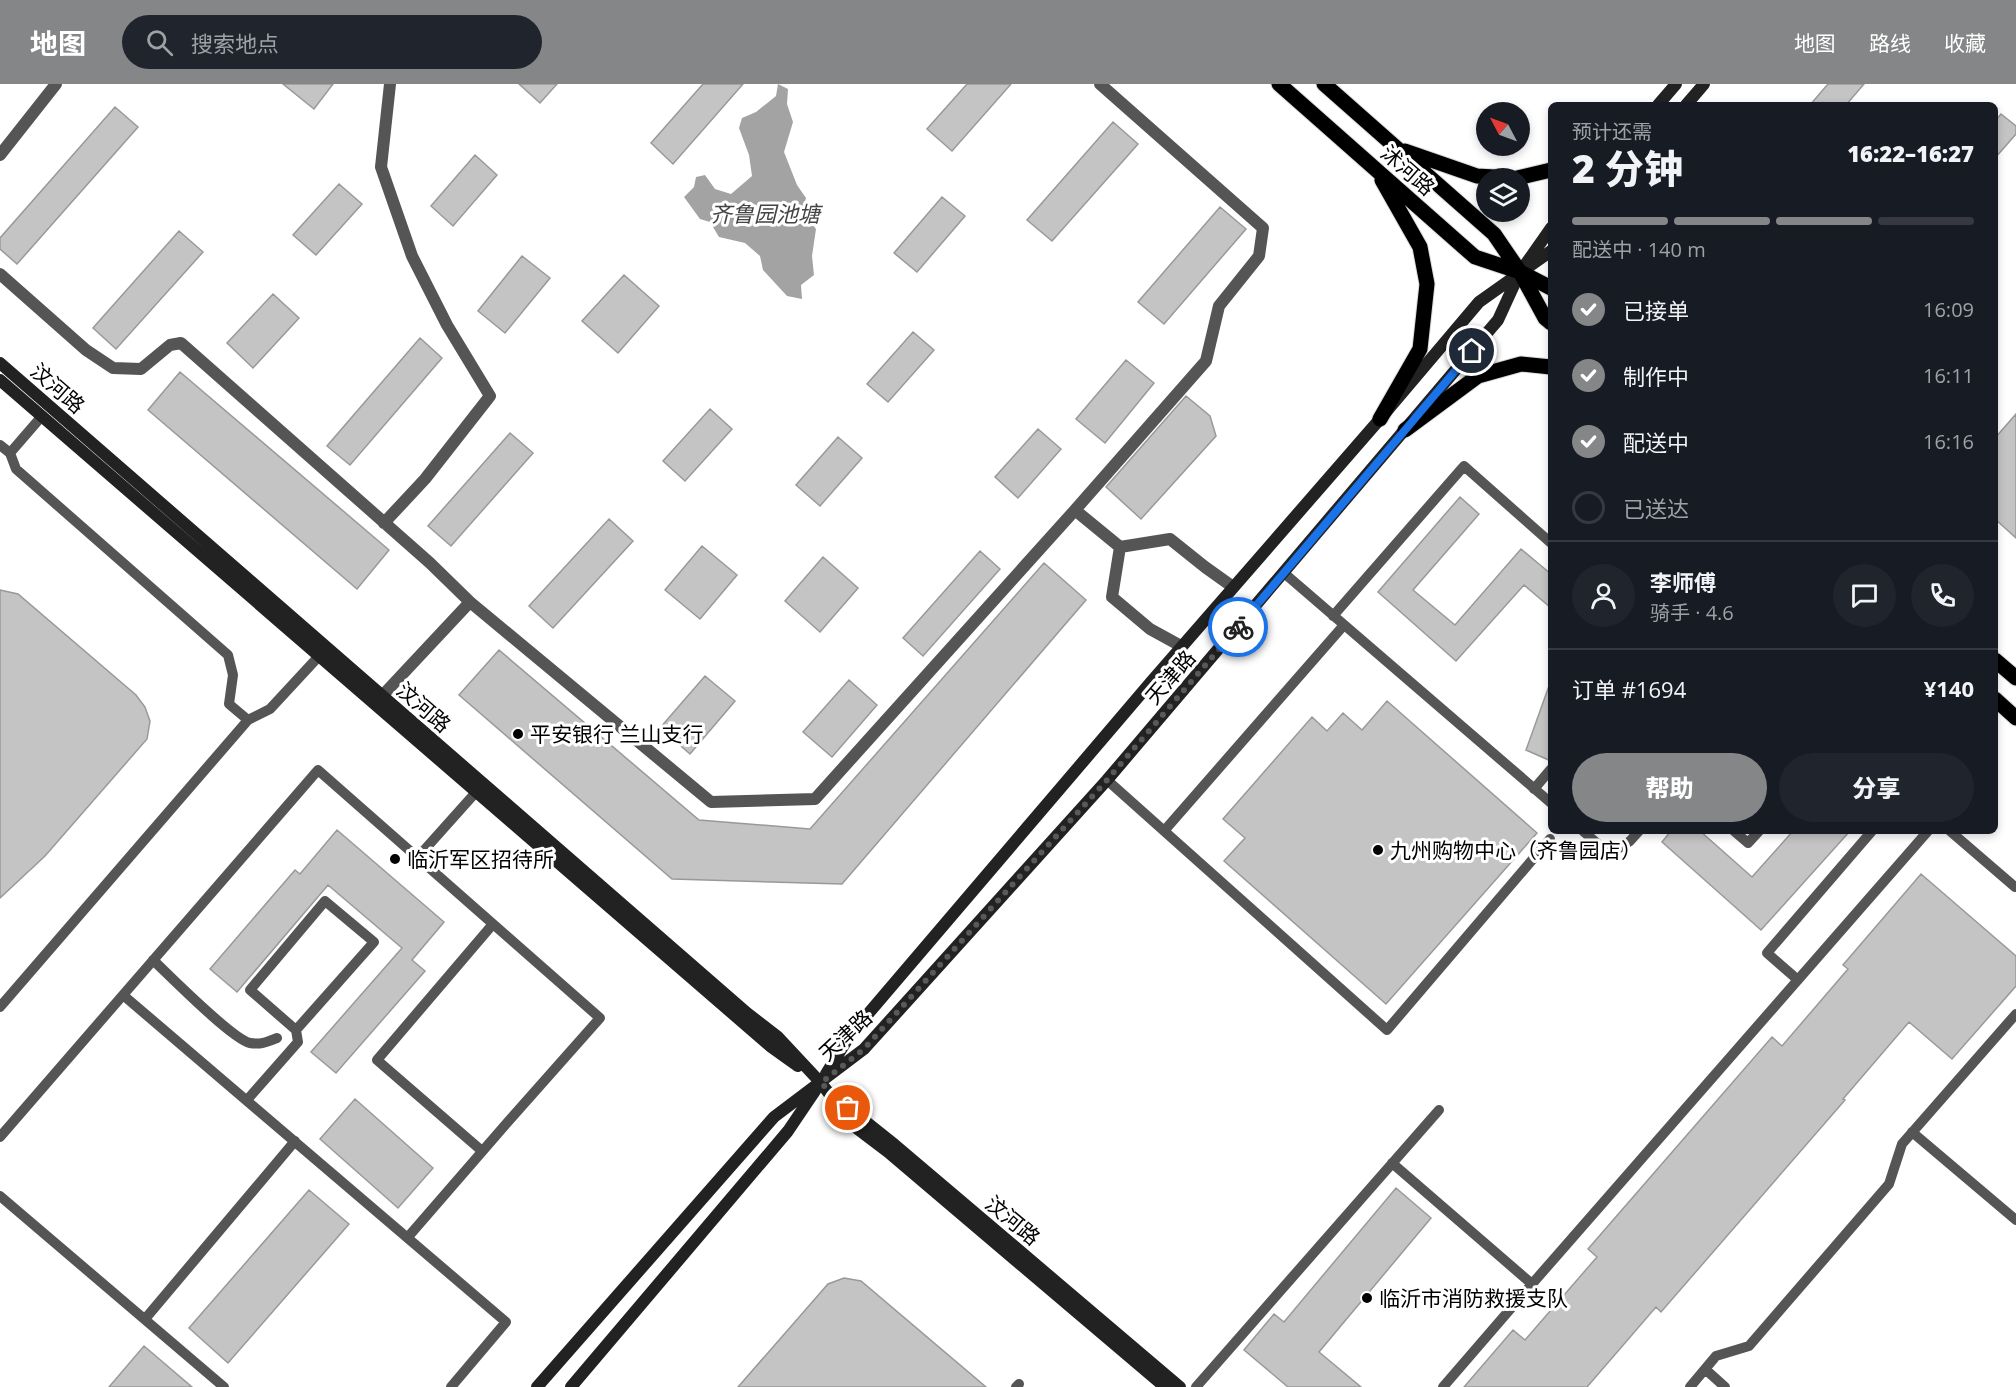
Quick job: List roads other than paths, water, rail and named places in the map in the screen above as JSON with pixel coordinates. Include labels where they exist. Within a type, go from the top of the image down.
[{"type":"main road","name":"沭河路","points":[[1279,84],[1475,257],[1520,272],[1548,286]]},
{"type":"main road","name":"沭河路","points":[[1324,84],[1494,234],[1520,272],[1548,320]]},
{"type":"main road","points":[[1661,102],[1676,84]]},
{"type":"main road","points":[[1689,102],[1704,84]]},
{"type":"main road","points":[[1397,149],[1476,176]]},
{"type":"main road","points":[[1376,170],[1420,247],[1427,284],[1420,349],[1380,419]]},
{"type":"main road","points":[[1530,175],[1548,171]]},
{"type":"main road","name":"天津路","points":[[537,1387],[774,1117],[864,1049],[1107,780],[1498,320],[1520,272],[1548,232]]},
{"type":"main road","name":"天津路","points":[[571,1387],[780,1140],[821,1083],[850,1035],[1181,646],[1479,302],[1548,253]]},
{"type":"main road","name":"汶河路","points":[[0,363],[738,1005],[778,1036],[821,1083],[855,1127],[897,1159],[1165,1387]]},
{"type":"main road","points":[[1405,430],[1478,376],[1521,364],[1548,366]]},
{"type":"main road","name":"汶河路","points":[[0,380],[770,1046],[821,1083],[1180,1387]]},
{"type":"main road","points":[[1998,663],[2016,678]]},
{"type":"main road","points":[[1998,702],[2016,718]]},
{"type":"street","points":[[0,155],[56,84]]},
{"type":"street","points":[[384,523],[425,479],[490,396],[447,325],[412,256],[381,168],[390,84]]},
{"type":"street","points":[[0,273],[86,350],[113,368],[141,369],[170,345],[181,343],[470,602],[711,802],[815,799],[1206,361],[1219,306],[1259,256],[1263,228],[1100,84]]},
{"type":"street","points":[[1075,510],[1120,547],[1170,539],[1233,588]]},
{"type":"street","points":[[1120,547],[1112,597],[1150,629],[1181,646]]},
{"type":"street","points":[[382,696],[470,602]]},
{"type":"lane","points":[[10,453],[42,416]]},
{"type":"lane","points":[[0,445],[10,453],[15,468],[228,655],[233,675],[229,704],[248,720]]},
{"type":"lane","points":[[1333,616],[1464,466],[1548,540]]},
{"type":"lane","points":[[1284,573],[1548,801]]},
{"type":"lane","points":[[1164,831],[1344,625]]},
{"type":"lane","points":[[0,1007],[248,720],[270,709],[320,655]]},
{"type":"lane","points":[[0,1137],[318,770],[600,1018],[408,1238]]},
{"type":"lane","points":[[1534,789],[1548,772]]},
{"type":"lane","points":[[1107,780],[1387,1030],[1550,839]]},
{"type":"lane","points":[[418,857],[477,791]]},
{"type":"lane","points":[[1586,834],[1599,845],[1616,850],[1636,834]]},
{"type":"lane","points":[[1738,834],[1748,843],[1756,834]]},
{"type":"lane","points":[[1798,980],[1767,953],[1869,834]]},
{"type":"lane","points":[[1443,1387],[1925,834]]},
{"type":"lane","points":[[1954,834],[2016,887]]},
{"type":"lane","points":[[248,1101],[298,1042],[296,1030],[250,990],[325,901],[374,942],[296,1030]]},
{"type":"lane","points":[[482,1151],[377,1060],[493,924]]},
{"type":"lane","points":[[153,960],[230,1031],[248,1043],[264,1044],[277,1038]]},
{"type":"lane","points":[[123,995],[506,1322],[451,1387]]},
{"type":"lane","points":[[1690,1387],[1716,1356],[1749,1346],[1757,1337],[1889,1184],[1902,1144],[2016,1014]]},
{"type":"lane","points":[[1196,1387],[1439,1110]]},
{"type":"lane","points":[[1912,1132],[2016,1220]]},
{"type":"lane","points":[[145,1318],[295,1141]]},
{"type":"lane","points":[[1392,1163],[1532,1284]]},
{"type":"lane","points":[[0,1196],[224,1387]]},
{"type":"lane","points":[[1705,1369],[1725,1387]]},
{"type":"water","name":"齐鲁园池塘","points":[[778,84],[788,89],[787,104],[793,122],[784,152],[797,185],[806,198],[802,212],[816,229],[812,256],[814,275],[801,285],[802,299],[787,296],[763,270],[760,256],[745,243],[719,237],[710,222],[700,219],[684,197],[694,187],[696,177],[705,175],[715,189],[731,194],[752,176],[749,155],[739,128],[742,118],[756,112],[776,96]]},
{"type":"place","name":"平安银行 兰山支行","points":[[518,734]]},
{"type":"place","name":"九州购物中心（齐鲁园店）","points":[[1378,850]]},
{"type":"place","name":"临沂军区招待所","points":[[395,859]]},
{"type":"place","name":"临沂市消防救援支队","points":[[1367,1298]]}]
